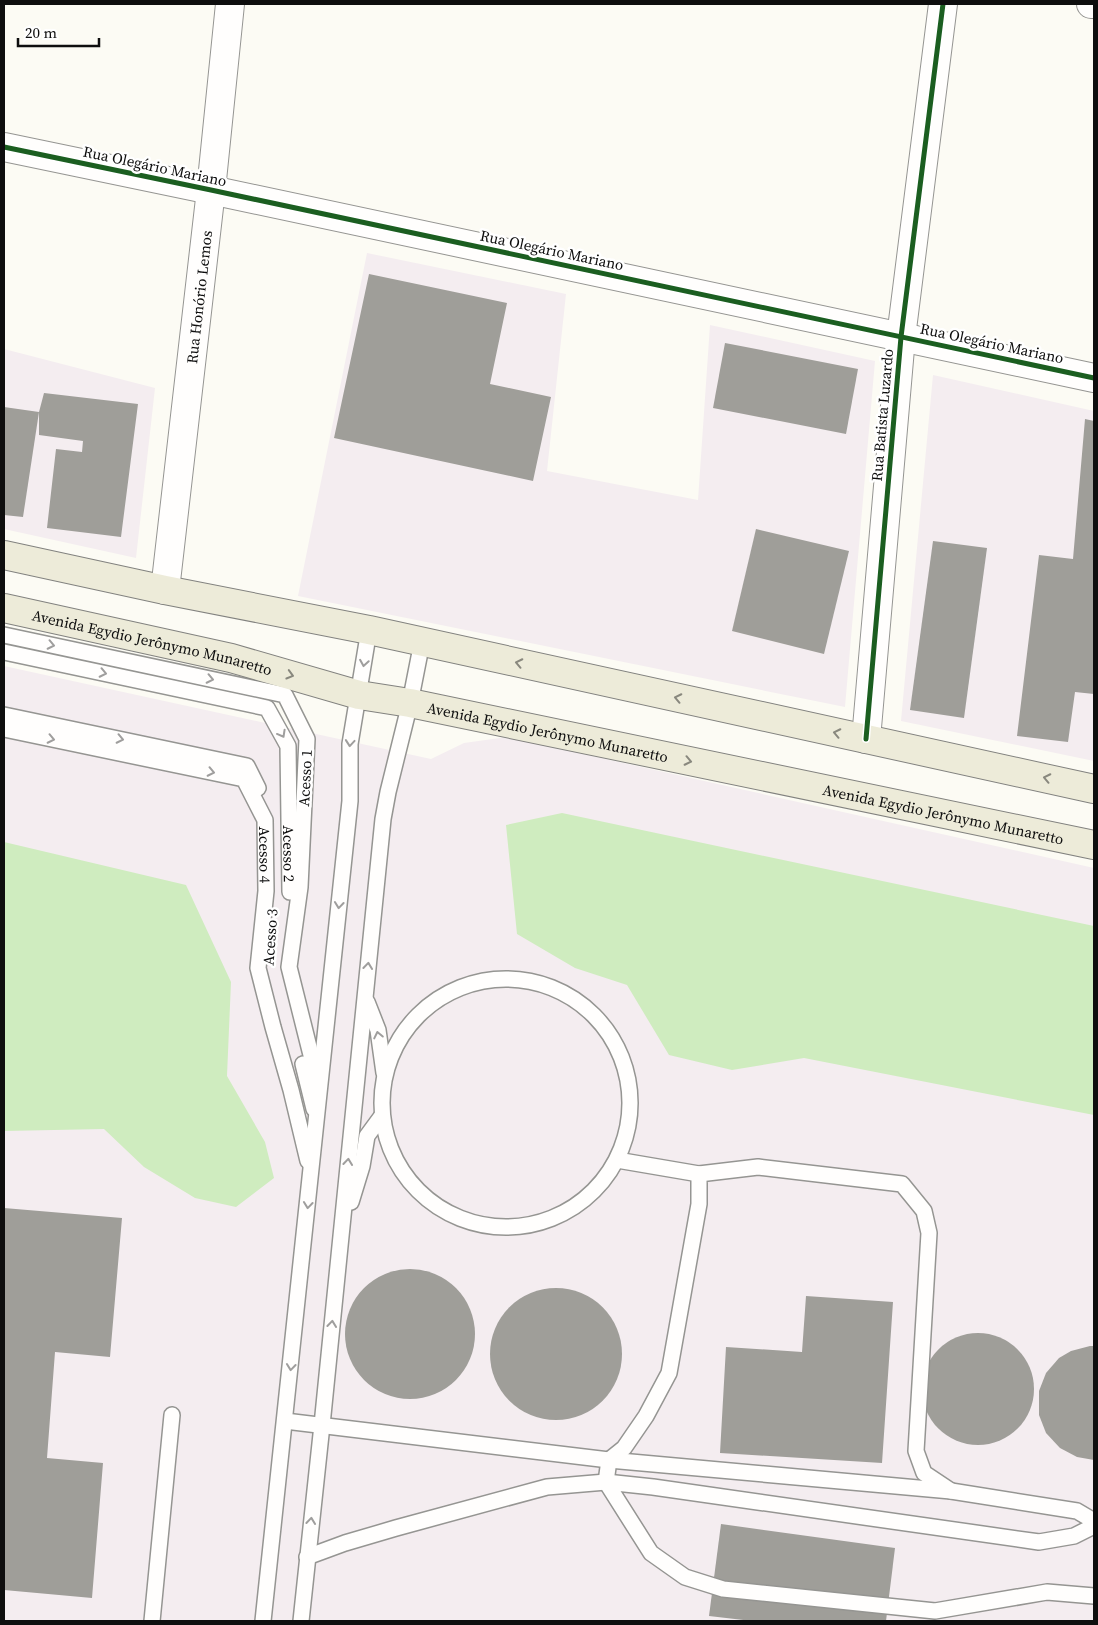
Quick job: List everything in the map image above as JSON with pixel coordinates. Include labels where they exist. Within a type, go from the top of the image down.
[{"type":"main road","points":[[4,555],[165,590],[369,630],[1094,789]]},
{"type":"main road","name":"Avenida Egydio Jerônymo Munaretto","points":[[4,608],[231,658],[359,695],[1094,845]]},
{"type":"street","name":"Rua Honório Lemos","points":[[165,590],[211,190],[230,4]]},
{"type":"street","name":"Rua Batista Luzardo","points":[[866,739],[901,337],[943,4]]},
{"type":"street","name":"Rua Olegário Mariano","points":[[4,147],[1094,378]]},
{"type":"lane","points":[[263,1621],[286,1421],[350,801],[350,744],[369,630]]},
{"type":"lane","name":"Acesso 1","points":[[4,635],[285,695],[307,739],[300,887],[289,967],[320,1089]]},
{"type":"lane","points":[[301,1621],[383,819],[410,704],[422,642]]},
{"type":"lane","name":"Acesso 2","points":[[4,652],[267,708],[288,746],[290,891],[279,967],[316,1118]]},
{"type":"lane","name":"Acesso 3","points":[[4,715],[247,766],[270,814],[275,868],[266,968],[313,1147]]},
{"type":"lane","name":"Acesso 4","points":[[4,729],[244,779],[265,820],[266,890],[258,968],[311,1173]]},
{"type":"lane","points":[[365,998],[378,1030],[384,1073],[381,1117],[386,1139],[406,1178],[437,1208],[477,1226],[521,1228],[580,1205],[610,1174],[628,1135],[631,1092],[620,1050],[604,1025],[571,997],[530,981],[487,980],[432,1002],[402,1033],[384,1073]]},
{"type":"lane","points":[[341,1237],[362,1166],[367,1136],[381,1117]]},
{"type":"lane","points":[[617,1160],[698,1174],[758,1167],[902,1184],[924,1211],[928,1233],[916,1451],[924,1473],[951,1491]]},
{"type":"lane","points":[[698,1174],[698,1204],[669,1373],[646,1416],[624,1448],[609,1460],[606,1482],[651,1553],[685,1577],[723,1589],[934,1611],[1047,1592],[1094,1596]]},
{"type":"lane","points":[[152,1621],[172,1415]]},
{"type":"lane","points":[[286,1421],[609,1460],[951,1491],[1077,1511],[1094,1521]]},
{"type":"lane","points":[[307,1557],[396,1528],[547,1487],[606,1482],[1039,1542],[1074,1536],[1094,1526]]},
{"type":"shaded area","points":[[367,253],[566,294],[547,471],[698,500],[710,325],[875,361],[845,707],[298,596]]},
{"type":"shaded area","points":[[4,349],[155,388],[136,558],[4,529]]},
{"type":"shaded area","points":[[933,375],[1094,411],[1094,761],[901,721]]},
{"type":"shaded area","points":[[4,666],[431,759],[464,743],[507,737],[1094,868],[1094,1621],[4,1621]]},
{"type":"green space","points":[[562,813],[1094,926],[1094,1115],[804,1058],[732,1070],[669,1055],[627,985],[575,968],[517,934],[506,825]]},
{"type":"green space","points":[[4,842],[186,885],[231,982],[227,1076],[265,1142],[274,1178],[236,1207],[195,1198],[144,1167],[104,1129],[4,1131]]},
{"type":"building","points":[[369,274],[507,303],[490,384],[551,397],[533,481],[334,438]]},
{"type":"building","points":[[725,343],[858,369],[846,434],[713,408]]},
{"type":"building","points":[[44,393],[138,404],[121,537],[47,528],[56,449],[82,452],[83,441],[39,435],[39,412]]},
{"type":"building","points":[[4,407],[39,412],[23,517],[4,515]]},
{"type":"building","points":[[1085,419],[1094,421],[1094,694],[1075,692],[1068,742],[1017,736],[1039,555],[1073,559]]},
{"type":"building","points":[[756,529],[849,551],[824,654],[732,631]]},
{"type":"building","points":[[933,541],[987,548],[964,718],[910,710]]},
{"type":"building","points":[[4,1208],[122,1218],[110,1357],[55,1352],[47,1458],[103,1463],[92,1598],[4,1590]]},
{"type":"building","points":[[410,1269],[435,1274],[456,1288],[470,1309],[475,1334],[470,1359],[456,1380],[435,1394],[410,1399],[385,1394],[364,1380],[350,1359],[345,1334],[350,1309],[364,1288],[385,1274]]},
{"type":"building","points":[[556,1288],[581,1293],[592,1299],[602,1308],[611,1318],[617,1329],[622,1354],[617,1379],[611,1390],[602,1400],[592,1409],[581,1415],[556,1420],[531,1415],[520,1409],[510,1400],[501,1390],[495,1379],[490,1354],[495,1329],[501,1318],[510,1308],[520,1299],[531,1293]]},
{"type":"building","points":[[806,1296],[893,1302],[882,1463],[720,1453],[726,1347],[802,1352]]},
{"type":"building","points":[[978,1333],[999,1337],[1017,1350],[1030,1368],[1034,1389],[1030,1410],[1017,1428],[999,1441],[978,1445],[957,1441],[939,1428],[926,1410],[922,1389],[926,1368],[939,1350],[957,1337]]},
{"type":"building","points":[[1094,1346],[1094,1460],[1077,1457],[1060,1448],[1046,1433],[1039,1415],[1039,1391],[1046,1373],[1059,1358],[1071,1351]]},
{"type":"building","points":[[721,1524],[895,1548],[886,1621],[752,1621],[709,1616]]},
{"type":"cycle path","points":[[866,739],[901,337],[943,4]]},
{"type":"cycle path","points":[[4,147],[1094,378]]}]
